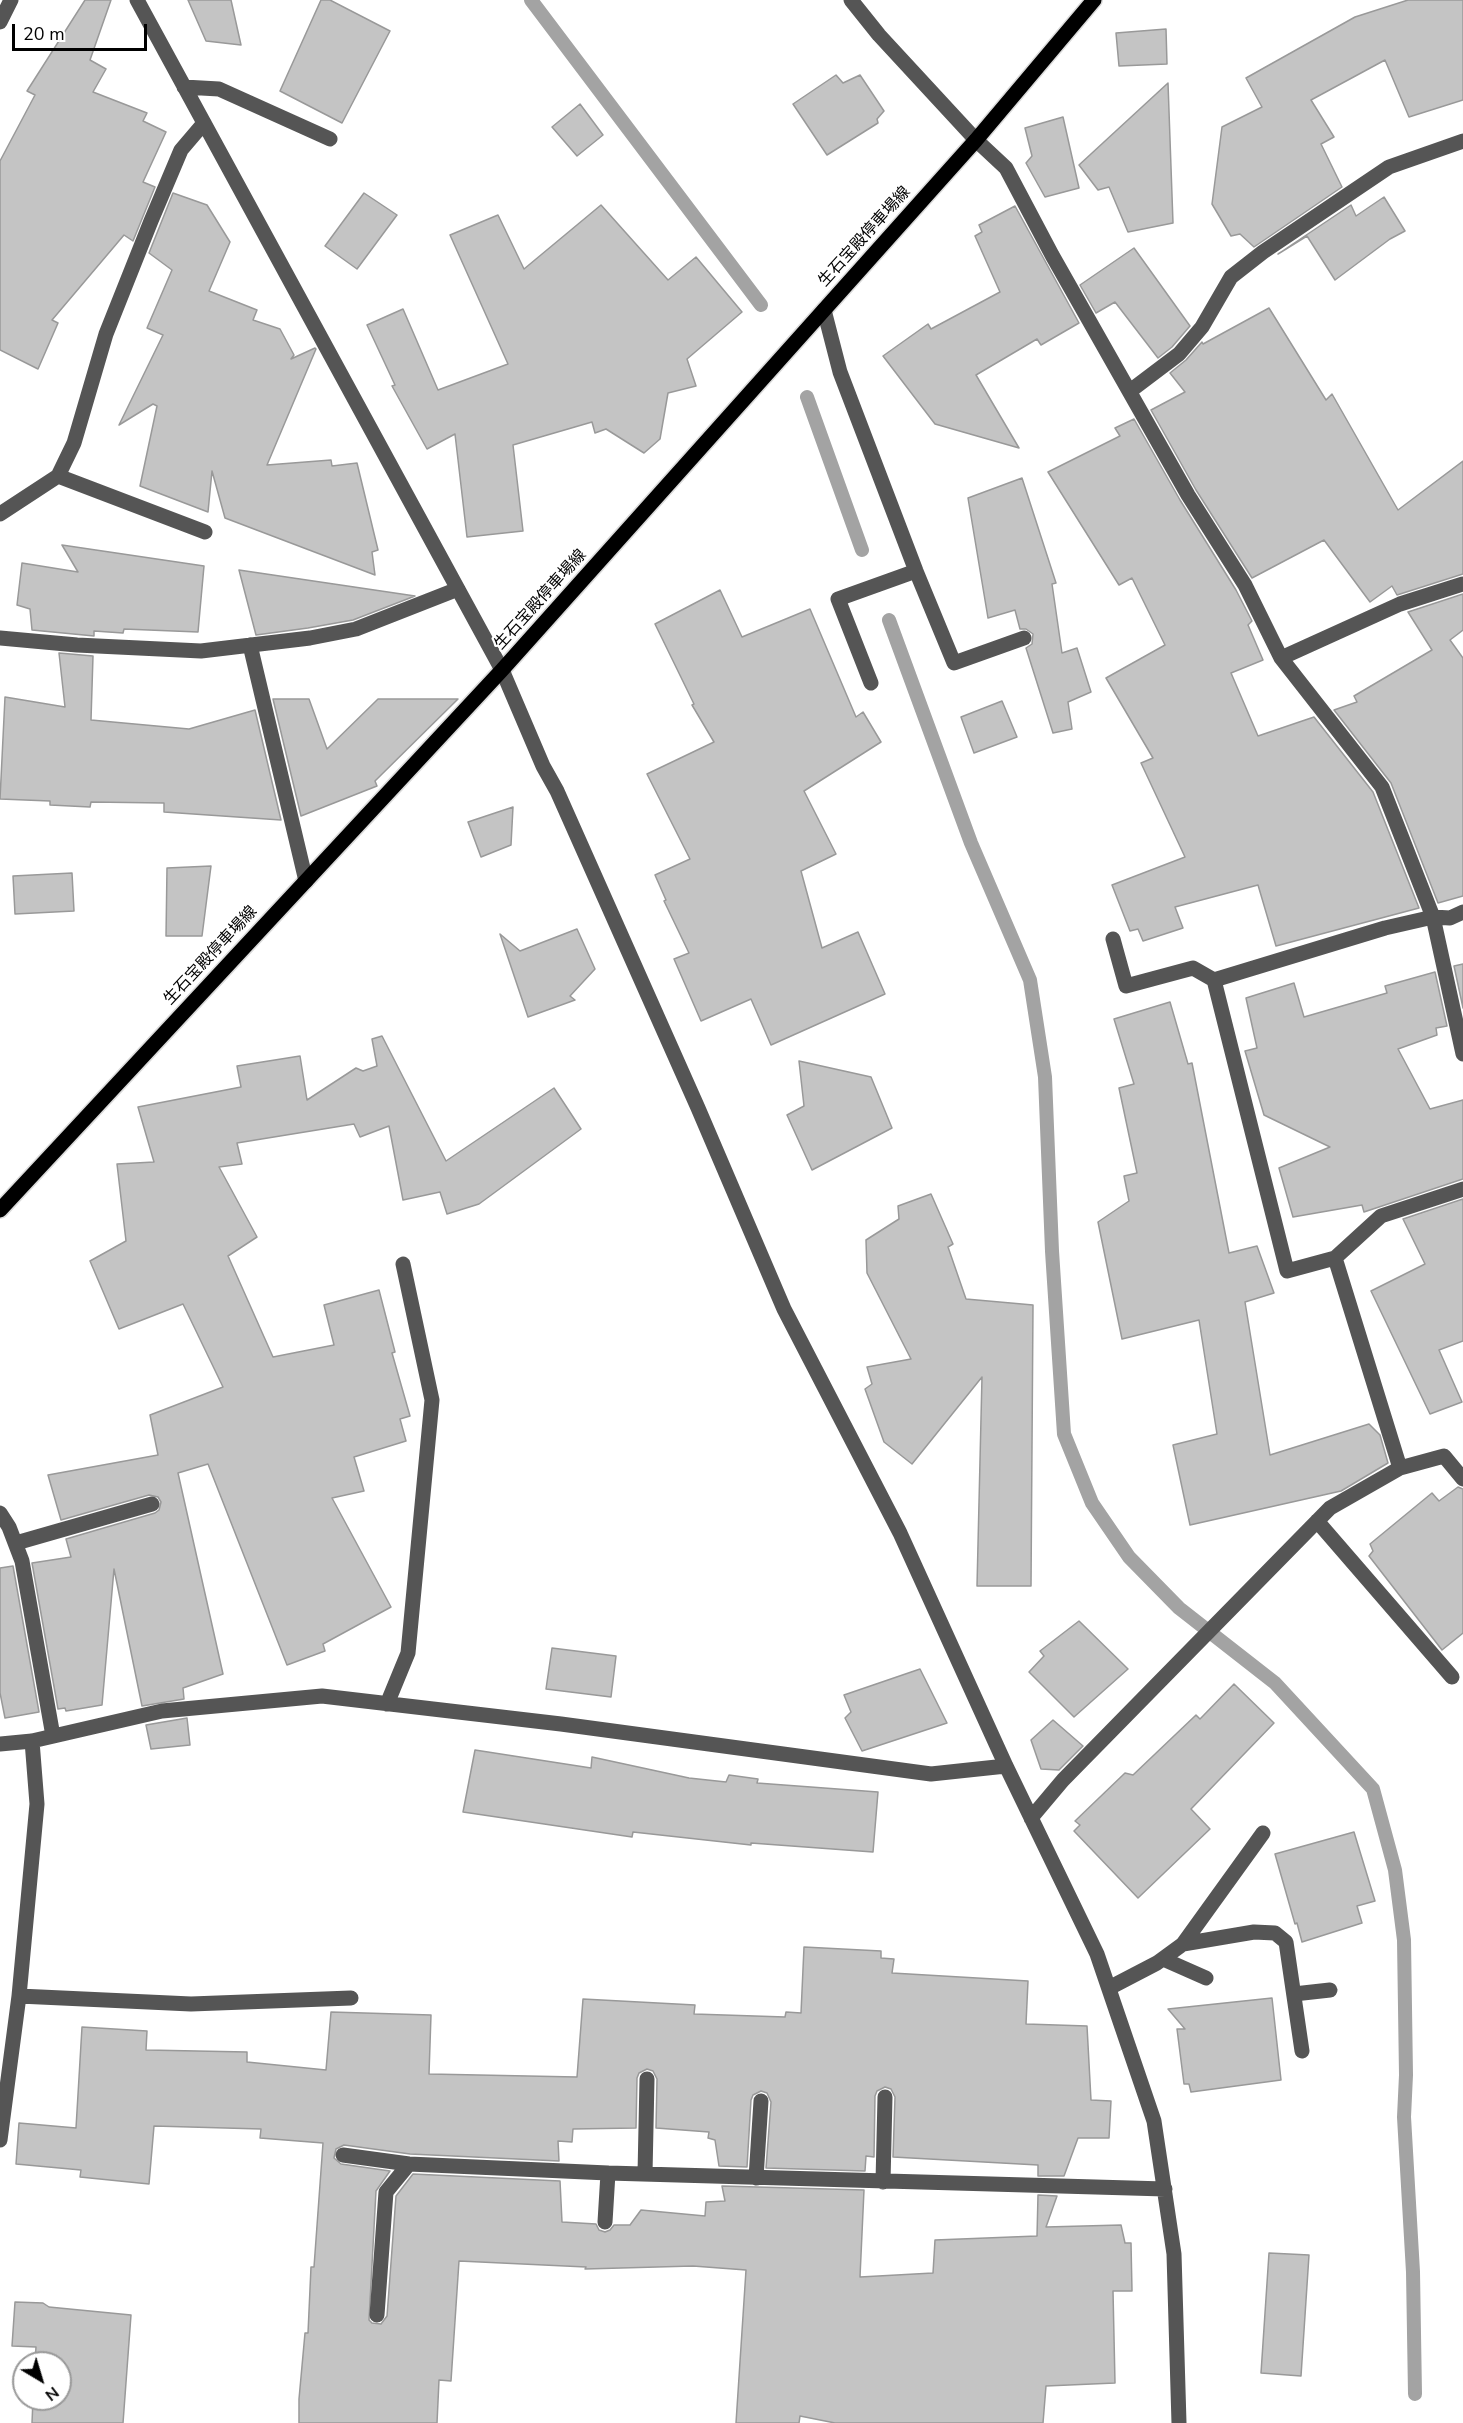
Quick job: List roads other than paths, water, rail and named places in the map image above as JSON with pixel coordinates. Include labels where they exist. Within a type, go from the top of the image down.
[{"type":"main road","name":"生石宝殿停車場線","points":[[0,1210],[502,670],[976,140],[1094,0]]},
{"type":"street","points":[[0,22],[11,0]]},
{"type":"street","points":[[136,0],[502,670],[688,1086],[784,1309],[900,1533],[1006,1766],[1097,1954],[1154,2121],[1174,2254],[1179,2423]]},
{"type":"street","points":[[851,0],[879,35],[976,140],[1006,168],[1052,255],[1188,495],[1245,585],[1281,658],[1382,787],[1433,917],[1463,1054]]},
{"type":"street","points":[[184,87],[219,89],[330,139]]},
{"type":"street","points":[[0,514],[58,476],[74,442],[106,334],[151,221],[181,150],[204,123]]},
{"type":"street","points":[[1130,391],[1179,354],[1202,327],[1231,277],[1263,252],[1389,167],[1463,141]]},
{"type":"street","points":[[824,310],[840,372],[916,571],[954,663],[1024,638]]},
{"type":"street","points":[[58,476],[205,532]]},
{"type":"street","points":[[871,683],[838,598],[916,571]]},
{"type":"street","points":[[1281,658],[1400,604],[1463,584]]},
{"type":"street","points":[[0,638],[77,645],[201,651],[356,629],[458,589]]},
{"type":"street","points":[[250,645],[306,881]]},
{"type":"street","points":[[1214,980],[1385,928],[1433,917],[1450,918],[1463,912]]},
{"type":"street","points":[[1113,939],[1126,986],[1193,968],[1214,980],[1287,1271],[1335,1258],[1381,1216],[1463,1189]]},
{"type":"street","points":[[1335,1258],[1400,1468]]},
{"type":"street","points":[[387,1704],[408,1653],[432,1400],[403,1264]]},
{"type":"street","points":[[1031,1818],[1063,1780],[1330,1508],[1400,1468],[1444,1456],[1463,1479]]},
{"type":"street","points":[[16,1543],[152,1504]]},
{"type":"street","points":[[0,1513],[16,1543],[22,1561],[53,1736]]},
{"type":"street","points":[[1317,1521],[1452,1677]]},
{"type":"street","points":[[0,1744],[32,1741],[162,1711],[322,1696],[561,1724],[931,1774],[1006,1766]]},
{"type":"street","points":[[0,2140],[19,1996],[37,1804],[32,1741]]},
{"type":"street","points":[[1109,1988],[1163,1959],[1183,1944],[1263,1833]]},
{"type":"street","points":[[1183,1944],[1254,1932],[1275,1933],[1286,1942],[1302,2051]]},
{"type":"street","points":[[1163,1959],[1206,1978]]},
{"type":"street","points":[[1294,1994],[1330,1990]]},
{"type":"street","points":[[19,1996],[191,2004],[351,1998]]},
{"type":"street","points":[[645,2175],[647,2079]]},
{"type":"street","points":[[883,2182],[885,2097]]},
{"type":"street","points":[[756,2178],[761,2101]]},
{"type":"street","points":[[343,2155],[410,2164],[608,2174],[1165,2189]]},
{"type":"street","points":[[377,2315],[386,2192],[410,2164]]},
{"type":"street","points":[[605,2222],[608,2174]]},
{"type":"waterway","points":[[531,0],[761,305]]},
{"type":"waterway","points":[[807,397],[862,550]]},
{"type":"waterway","points":[[889,620],[971,843],[1030,980],[1045,1077],[1052,1251],[1064,1434],[1092,1503],[1129,1557],[1179,1608],[1275,1683],[1373,1789],[1395,1870],[1404,1940],[1406,2075],[1404,2117],[1413,2272],[1415,2394]]}]
